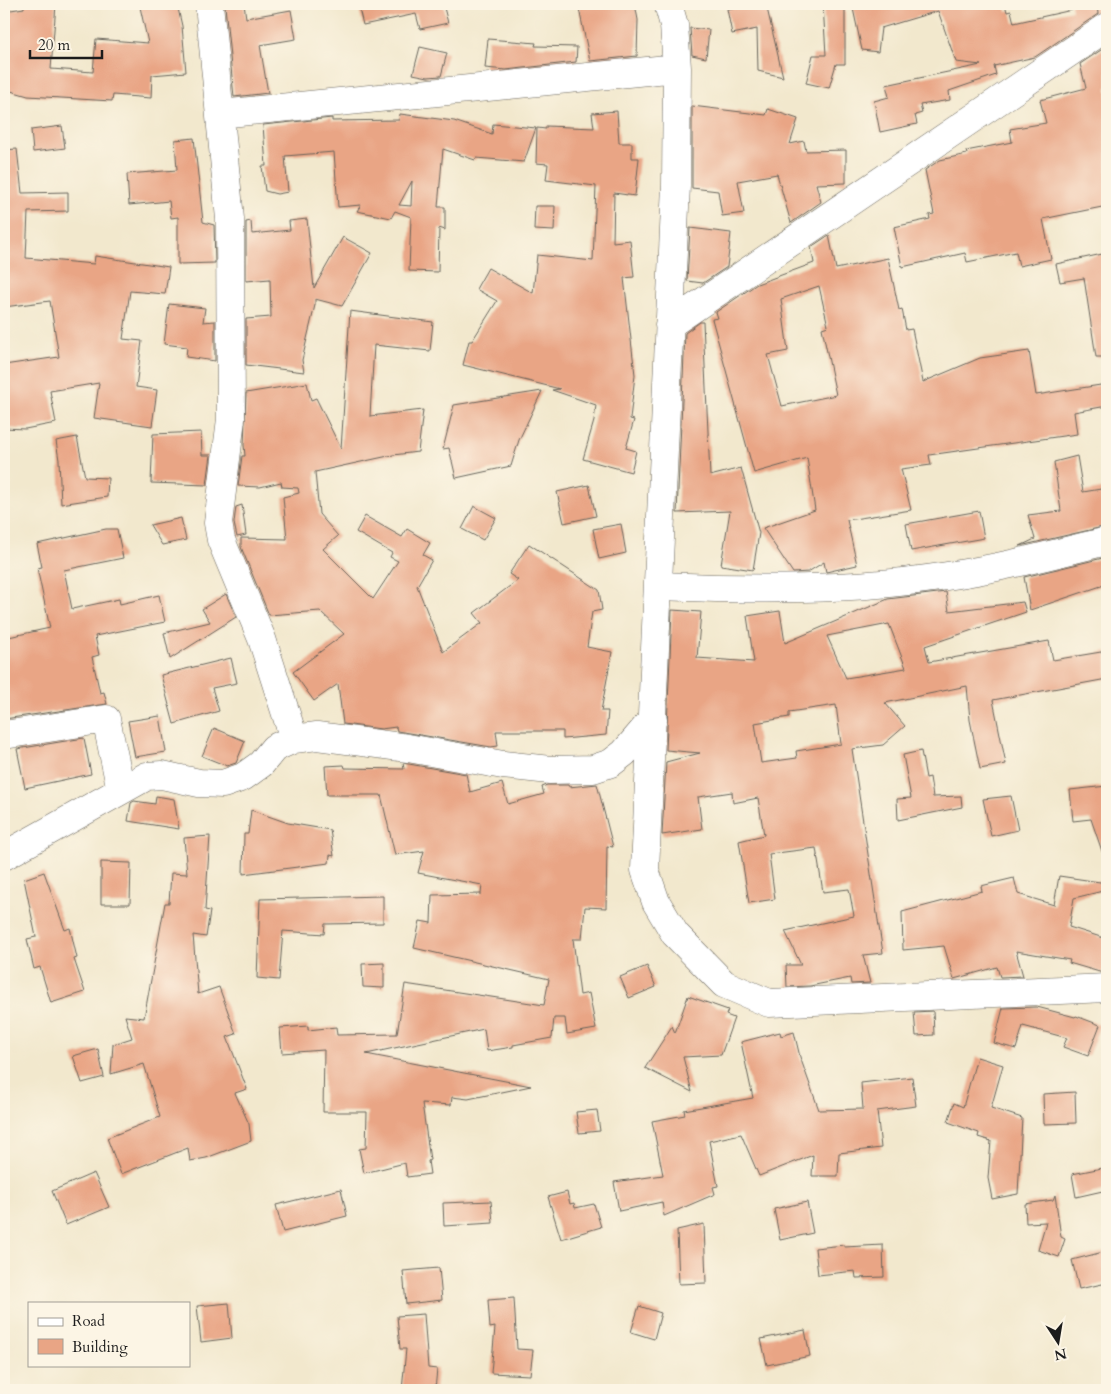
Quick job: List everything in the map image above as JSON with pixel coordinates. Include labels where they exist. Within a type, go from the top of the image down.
[{"type":"street","points":[[210,4],[230,219],[231,419],[218,523],[222,540],[262,639],[294,739]]},
{"type":"street","points":[[668,4],[674,26],[677,68],[676,185],[645,870],[656,902],[675,934],[724,984],[769,1003],[1107,988]]},
{"type":"street","points":[[670,325],[1107,27]]},
{"type":"street","points":[[220,114],[677,68]]},
{"type":"street","points":[[658,586],[739,590],[858,586],[946,576],[1007,565],[1107,541]]},
{"type":"street","points":[[4,735],[106,719],[121,790]]},
{"type":"street","points":[[4,856],[147,776],[162,775],[199,783],[223,784],[243,776],[261,764],[274,748],[294,739],[317,736],[408,748],[503,765],[550,770],[593,768],[611,763],[624,752],[653,719]]},
{"type":"building","points":[[24,4],[56,4],[51,69],[93,72],[96,39],[148,43],[140,7],[155,4],[177,4],[182,26],[186,72],[152,75],[151,98],[113,95],[112,101],[28,96],[4,89],[4,11],[24,8]]},
{"type":"building","points":[[244,4],[246,18],[291,10],[296,39],[260,45],[268,93],[234,97],[225,6]]},
{"type":"building","points":[[358,4],[443,4],[448,23],[420,29],[416,14],[363,25]]},
{"type":"building","points":[[578,4],[635,4],[638,20],[637,56],[590,61]]},
{"type":"building","points":[[750,4],[766,4],[783,77],[758,71],[757,29],[732,34],[727,9]]},
{"type":"building","points":[[823,4],[845,4],[845,64],[836,64],[829,88],[806,83],[813,55],[826,55]]},
{"type":"building","points":[[852,4],[1005,4],[1007,12],[1011,11],[1014,23],[1072,10],[1071,4],[1097,4],[1098,14],[1035,57],[994,66],[996,75],[949,91],[950,100],[920,105],[922,113],[915,115],[917,124],[880,132],[874,101],[889,97],[886,85],[981,65],[956,62],[938,11],[881,28],[878,52],[862,50]]},
{"type":"building","points":[[690,28],[709,30],[706,58],[692,55]]},
{"type":"building","points":[[488,39],[536,43],[535,46],[577,47],[576,62],[506,70],[485,68]]},
{"type":"building","points":[[1107,46],[1107,206],[1043,219],[1051,259],[1019,266],[1016,252],[967,262],[965,253],[902,267],[894,227],[930,219],[929,215],[934,214],[925,170],[940,160],[967,154],[966,151],[1012,142],[1010,129],[1046,123],[1040,100],[1086,88],[1080,64]]},
{"type":"building","points":[[420,47],[447,53],[441,76],[428,77],[413,74]]},
{"type":"building","points":[[692,106],[766,115],[768,109],[798,119],[790,144],[804,141],[806,151],[846,150],[846,183],[816,184],[821,202],[791,223],[777,174],[738,181],[744,213],[722,216],[718,191],[692,188]]},
{"type":"building","points":[[617,111],[619,143],[632,143],[632,158],[639,158],[635,196],[614,193],[613,242],[630,240],[634,277],[624,278],[635,375],[630,419],[634,420],[626,448],[636,451],[631,472],[583,459],[594,421],[596,405],[552,390],[560,389],[463,365],[469,341],[472,341],[497,301],[476,289],[488,268],[533,293],[537,255],[593,261],[596,186],[546,180],[548,164],[536,163],[537,128],[546,129],[546,126],[594,128],[592,113]]},
{"type":"building","points":[[400,114],[454,121],[492,134],[493,124],[536,128],[524,162],[476,158],[475,160],[443,149],[438,207],[445,207],[445,230],[439,228],[438,272],[409,271],[411,217],[395,211],[391,218],[357,211],[361,205],[338,207],[334,152],[285,156],[288,192],[277,194],[265,191],[262,166],[266,166],[263,125],[332,118],[332,121],[399,120]],"holes":[[[412,181],[411,206],[399,205]]]},
{"type":"building","points":[[62,126],[65,148],[33,152],[31,130]]},
{"type":"building","points":[[194,138],[203,222],[214,225],[215,263],[178,264],[178,217],[171,218],[169,201],[129,205],[127,174],[177,170],[175,140]]},
{"type":"building","points":[[17,149],[22,193],[68,192],[68,211],[28,212],[26,258],[94,264],[95,256],[169,267],[165,294],[130,291],[123,339],[142,341],[136,387],[157,390],[152,426],[94,418],[99,383],[50,391],[56,423],[25,429],[4,428],[4,365],[59,357],[50,301],[4,307],[4,150]]},
{"type":"building","points":[[535,206],[555,206],[554,231],[534,230]]},
{"type":"building","points":[[307,219],[314,288],[343,237],[372,253],[342,306],[315,299],[302,360],[304,372],[246,365],[246,319],[271,317],[270,279],[246,281],[246,222],[251,221],[252,234],[290,230],[289,221]]},
{"type":"building","points":[[690,228],[731,233],[727,267],[703,283],[687,281]]},
{"type":"building","points":[[829,235],[836,269],[888,258],[899,310],[902,309],[906,330],[912,329],[923,382],[980,358],[1029,351],[1036,395],[1107,384],[1107,406],[1074,412],[1077,434],[929,455],[931,465],[901,469],[911,510],[847,520],[857,565],[826,572],[824,562],[808,572],[793,573],[763,528],[815,510],[807,458],[754,473],[712,319],[718,318],[716,312],[757,284],[814,263],[811,247]],"holes":[[[819,286],[828,326],[822,328],[836,395],[782,406],[768,355],[788,351],[781,299]]]},
{"type":"building","points":[[1107,253],[1107,357],[1096,357],[1084,278],[1060,282],[1056,264]]},
{"type":"building","points":[[169,304],[205,308],[203,322],[215,321],[215,361],[186,357],[187,347],[164,344]]},
{"type":"building","points":[[350,311],[433,322],[430,351],[374,345],[370,416],[423,410],[418,452],[393,455],[315,472],[319,514],[338,536],[323,549],[373,599],[398,561],[390,557],[392,553],[356,532],[365,516],[402,537],[407,529],[430,543],[423,555],[432,560],[417,586],[443,652],[482,623],[474,613],[518,580],[509,574],[529,544],[599,590],[602,610],[592,612],[587,647],[612,652],[601,711],[608,711],[606,735],[563,739],[563,731],[496,731],[498,746],[491,747],[397,731],[396,727],[381,729],[343,724],[338,684],[314,701],[293,672],[344,634],[320,611],[269,615],[241,547],[241,538],[287,539],[283,497],[299,493],[298,488],[282,487],[281,482],[260,487],[238,486],[242,456],[245,456],[246,393],[307,383],[311,400],[316,398],[341,449]]},
{"type":"building","points":[[700,322],[703,322],[710,476],[741,468],[759,533],[753,570],[721,565],[730,511],[677,513],[685,333]]},
{"type":"building","points":[[542,391],[519,440],[511,466],[456,478],[449,448],[443,449],[454,405]]},
{"type":"building","points":[[201,432],[202,455],[211,455],[207,485],[151,483],[153,434]]},
{"type":"building","points":[[77,437],[85,477],[108,478],[107,497],[61,504],[56,441]]},
{"type":"building","points":[[1077,456],[1083,492],[1107,488],[1107,526],[1020,546],[1035,539],[1028,515],[1061,511],[1054,462]]},
{"type":"building","points":[[589,485],[596,516],[564,523],[557,492]]},
{"type":"building","points":[[242,505],[246,535],[237,537],[234,523],[236,507]]},
{"type":"building","points":[[474,506],[496,518],[483,540],[462,529]]},
{"type":"building","points":[[979,511],[984,538],[911,551],[906,524]]},
{"type":"building","points":[[181,518],[186,540],[162,545],[150,525]]},
{"type":"building","points":[[621,524],[626,553],[599,559],[593,529]]},
{"type":"building","points":[[106,529],[117,529],[123,558],[64,570],[72,609],[119,599],[120,604],[159,595],[165,622],[95,636],[99,655],[92,657],[100,693],[104,692],[107,704],[4,719],[4,638],[50,628],[37,568],[42,567],[37,544]]},
{"type":"building","points":[[1107,557],[1107,584],[1030,610],[1024,577]]},
{"type":"building","points":[[946,592],[949,611],[1023,602],[1026,612],[925,646],[929,662],[1049,641],[1053,660],[1107,651],[1107,679],[993,700],[1006,764],[980,769],[970,720],[967,686],[885,703],[905,726],[883,745],[852,749],[883,953],[863,955],[870,983],[851,984],[850,978],[810,986],[787,987],[786,965],[801,965],[785,931],[854,916],[849,889],[823,892],[816,848],[769,854],[775,899],[749,903],[739,841],[764,835],[758,798],[733,803],[732,792],[698,797],[702,829],[662,835],[666,762],[700,753],[666,750],[672,610],[701,612],[697,658],[754,662],[747,616],[780,611],[785,643],[888,599]],"holes":[[[889,624],[906,668],[846,678],[827,636]],[[836,705],[841,744],[796,751],[797,758],[761,763],[755,723],[789,717],[789,712]]]},
{"type":"building","points":[[226,594],[236,617],[170,659],[164,633],[210,622],[202,609]]},
{"type":"building","points":[[231,658],[237,683],[212,688],[219,711],[174,724],[161,675]]},
{"type":"building","points":[[160,716],[166,752],[135,757],[128,721]]},
{"type":"building","points":[[214,728],[245,741],[236,763],[227,766],[202,756]]},
{"type":"building","points":[[84,738],[91,774],[25,788],[17,749]]},
{"type":"building","points":[[921,751],[926,778],[930,777],[933,797],[961,796],[962,807],[898,820],[897,799],[911,798],[903,755]]},
{"type":"building","points":[[403,763],[466,774],[470,792],[502,783],[508,804],[544,794],[542,787],[547,785],[568,785],[569,787],[597,784],[613,847],[607,846],[606,908],[585,907],[582,939],[573,939],[580,995],[589,993],[596,1029],[567,1034],[565,1018],[554,1018],[552,1038],[513,1045],[513,1047],[487,1051],[484,1029],[366,1054],[531,1086],[468,1099],[452,1097],[451,1105],[422,1103],[430,1160],[428,1161],[430,1174],[407,1177],[405,1163],[364,1173],[359,1149],[366,1148],[367,1112],[323,1112],[324,1050],[282,1053],[280,1028],[308,1026],[308,1030],[336,1027],[337,1035],[397,1034],[405,984],[544,1005],[549,979],[414,948],[420,921],[431,923],[432,895],[481,894],[482,885],[418,873],[424,851],[395,855],[381,795],[327,795],[325,766],[344,765],[345,768],[404,769]]},
{"type":"building","points":[[1107,786],[1107,856],[1104,857],[1091,819],[1073,821],[1070,790]]},
{"type":"building","points":[[156,796],[174,799],[179,829],[128,821],[131,803],[134,801],[155,804]]},
{"type":"building","points":[[1011,796],[1018,830],[991,836],[983,799]]},
{"type":"building","points":[[251,810],[288,823],[330,830],[334,856],[330,855],[329,863],[243,874],[244,834],[248,834]]},
{"type":"building","points":[[210,836],[205,910],[210,911],[206,937],[193,935],[198,994],[219,987],[236,1034],[227,1037],[247,1089],[235,1093],[249,1124],[251,1141],[206,1158],[190,1161],[188,1148],[121,1174],[107,1138],[160,1117],[144,1064],[111,1074],[113,1044],[132,1038],[125,1016],[144,1018],[165,903],[169,903],[171,873],[187,874],[184,838]]},
{"type":"building","points":[[101,862],[131,863],[130,904],[101,904]]},
{"type":"building","points":[[44,872],[65,930],[70,928],[77,958],[74,959],[85,992],[51,1003],[40,967],[34,969],[27,939],[36,937],[24,879]]},
{"type":"building","points":[[1059,876],[1107,883],[1107,890],[1074,898],[1069,927],[1107,939],[1107,958],[1103,973],[1069,963],[1070,960],[1016,951],[1023,976],[1000,977],[997,967],[954,979],[944,946],[903,950],[902,912],[982,891],[981,886],[1014,878],[1018,894],[1054,905]]},
{"type":"building","points":[[383,896],[383,923],[325,924],[324,934],[283,931],[279,980],[257,978],[260,899]]},
{"type":"building","points":[[384,963],[384,988],[363,987],[362,964]]},
{"type":"building","points":[[647,966],[656,987],[629,998],[620,977]]},
{"type":"building","points":[[688,996],[728,1010],[726,1015],[734,1018],[721,1055],[683,1057],[692,1092],[645,1068],[672,1026],[675,1033]]},
{"type":"building","points":[[1037,1007],[1076,1016],[1100,1025],[1088,1056],[1063,1047],[1067,1038],[1023,1026],[1016,1049],[994,1043],[1003,1008]]},
{"type":"building","points":[[933,1011],[934,1035],[916,1036],[914,1012]]},
{"type":"building","points":[[780,1032],[781,1036],[794,1032],[800,1057],[819,1110],[863,1109],[861,1083],[912,1077],[916,1106],[877,1111],[881,1148],[839,1153],[838,1176],[812,1176],[813,1155],[759,1176],[741,1134],[709,1141],[718,1186],[713,1187],[715,1194],[664,1216],[662,1202],[619,1211],[614,1182],[663,1175],[652,1121],[685,1115],[684,1110],[753,1098],[741,1042]]},
{"type":"building","points":[[98,1049],[104,1077],[82,1083],[73,1056]]},
{"type":"building","points":[[977,1057],[1003,1065],[991,1108],[1022,1118],[1018,1194],[992,1199],[988,1178],[991,1141],[978,1137],[979,1133],[948,1122],[954,1103],[963,1107]]},
{"type":"building","points":[[1075,1092],[1076,1123],[1044,1124],[1043,1094]]},
{"type":"building","points":[[597,1110],[600,1131],[579,1133],[576,1112]]},
{"type":"building","points":[[1107,1167],[1107,1190],[1076,1197],[1072,1174]]},
{"type":"building","points":[[94,1173],[109,1207],[66,1225],[52,1191]]},
{"type":"building","points":[[341,1189],[347,1216],[283,1232],[276,1205]]},
{"type":"building","points":[[567,1192],[570,1204],[574,1203],[575,1208],[594,1204],[601,1227],[561,1239],[548,1197]]},
{"type":"building","points":[[1055,1195],[1061,1237],[1065,1239],[1059,1257],[1038,1250],[1046,1222],[1026,1223],[1025,1204],[1053,1200]]},
{"type":"building","points":[[491,1201],[493,1223],[444,1226],[443,1203]]},
{"type":"building","points":[[807,1202],[813,1233],[780,1240],[774,1209]]},
{"type":"building","points":[[704,1224],[706,1283],[679,1284],[677,1230]]},
{"type":"building","points":[[844,1245],[844,1247],[883,1245],[884,1277],[856,1278],[855,1271],[818,1275],[815,1248]]},
{"type":"building","points":[[1107,1251],[1107,1283],[1079,1289],[1072,1260]]},
{"type":"building","points":[[439,1268],[442,1300],[406,1304],[403,1271]]},
{"type":"building","points":[[514,1298],[517,1349],[533,1350],[530,1375],[491,1373],[495,1327],[490,1328],[488,1300]]},
{"type":"building","points":[[229,1303],[232,1338],[201,1342],[197,1306]]},
{"type":"building","points":[[639,1306],[661,1313],[654,1339],[631,1332]]},
{"type":"building","points":[[424,1314],[428,1368],[437,1369],[435,1390],[402,1390],[406,1349],[400,1349],[397,1316]]},
{"type":"building","points":[[805,1330],[810,1356],[767,1365],[761,1339]]}]
